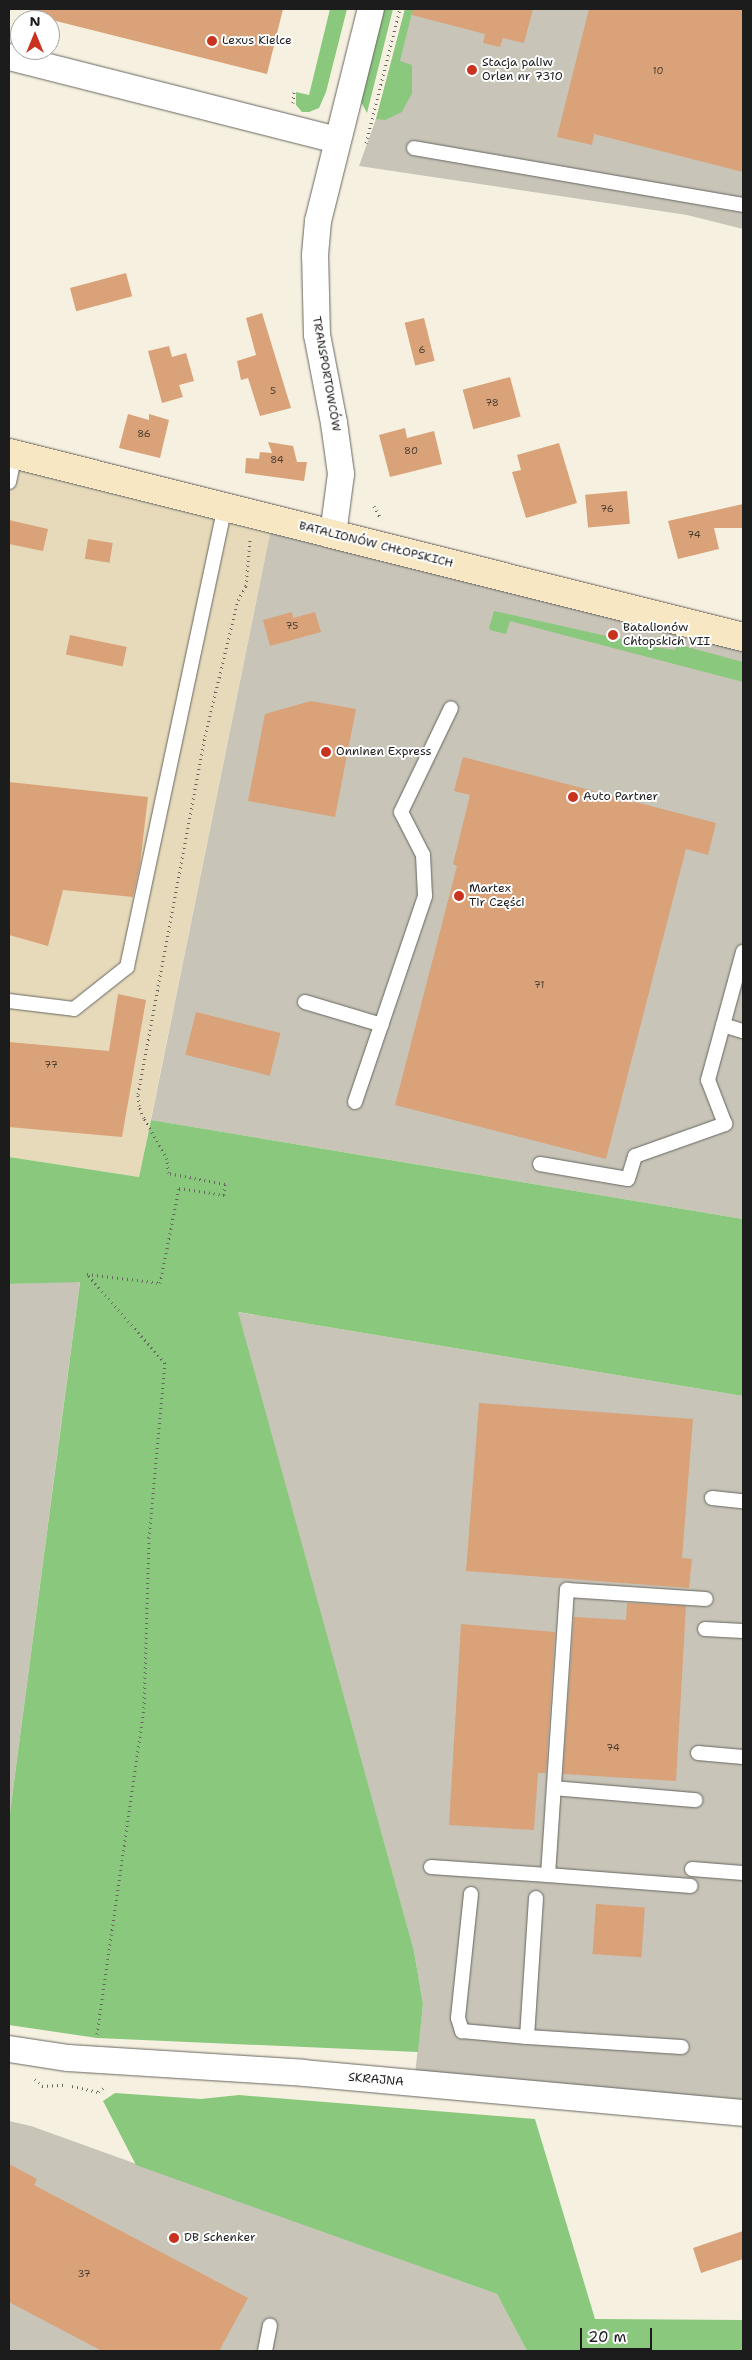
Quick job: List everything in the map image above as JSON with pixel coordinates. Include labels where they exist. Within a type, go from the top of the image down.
[{"type":"street","name":"TRANSPORTOWCÓW","points":[[333,534],[341,474],[334,422],[317,335],[315,285],[318,221],[371,9]]},
{"type":"street","points":[[9,57],[338,140]]},
{"type":"street","name":"BATALIONÓW CHŁOPSKICH","points":[[12,453],[743,637]]},
{"type":"street","name":"SKRAJNA","points":[[9,2050],[94,2060],[304,2073],[743,2112]]},
{"type":"lane","points":[[414,148],[743,205]]},
{"type":"lane","points":[[9,482],[12,453]]},
{"type":"lane","points":[[9,1001],[74,1009],[127,967],[225,507]]},
{"type":"lane","points":[[355,1102],[425,896],[423,855],[401,812],[451,708]]},
{"type":"lane","points":[[540,1164],[628,1179],[635,1156],[725,1124],[708,1080],[743,952]]},
{"type":"lane","points":[[305,1002],[382,1025]]},
{"type":"lane","points":[[723,1025],[743,1032]]},
{"type":"lane","points":[[712,1498],[743,1501]]},
{"type":"lane","points":[[548,1875],[567,1590],[706,1599]]},
{"type":"lane","points":[[705,1629],[743,1632]]},
{"type":"lane","points":[[698,1753],[743,1757]]},
{"type":"lane","points":[[554,1788],[695,1800]]},
{"type":"lane","points":[[431,1867],[690,1886]]},
{"type":"lane","points":[[692,1869],[743,1873]]},
{"type":"lane","points":[[471,1894],[458,2018],[462,2030],[527,2037],[682,2047]]},
{"type":"lane","points":[[527,2037],[536,1898]]},
{"type":"lane","points":[[265,2351],[270,2325]]},
{"type":"path","points":[[366,143],[400,9]]},
{"type":"path","points":[[94,2060],[144,1708],[149,1538],[165,1363],[87,1274],[160,1283],[180,1188],[224,1195],[225,1184],[168,1173],[167,1159],[144,1118],[139,1106],[138,1094],[205,736],[238,600],[246,586],[249,543],[256,515]]},
{"type":"shaded area","points":[[405,9],[743,9],[743,229],[687,215],[359,166],[376,119]]},
{"type":"shaded area","points":[[9,453],[273,519],[139,1177],[9,1157]]},
{"type":"shaded area","points":[[273,519],[743,637],[743,1219],[151,1120]]},
{"type":"shaded area","points":[[80,1281],[9,1820],[9,1284]]},
{"type":"shaded area","points":[[237,1312],[743,1396],[743,2113],[414,2083],[423,2004],[414,1951]]},
{"type":"shaded area","name":"DB Schenker","points":[[9,2121],[31,2126],[497,2294],[527,2351],[9,2351]]},
{"type":"green space","points":[[330,9],[347,9],[326,92],[319,108],[309,112],[302,112],[296,105],[296,92],[309,95]]},
{"type":"green space","points":[[383,9],[393,9],[367,113],[360,100]]},
{"type":"green space","points":[[405,9],[420,9],[418,14],[412,13],[400,61],[412,65],[412,93],[402,112],[385,120],[376,119]]},
{"type":"green space","points":[[494,611],[656,647],[675,650],[677,645],[684,646],[743,662],[743,682],[510,621],[506,634],[490,630]]},
{"type":"green space","points":[[151,1120],[743,1219],[743,1396],[238,1312],[414,1951],[423,2004],[418,2052],[97,2038],[9,2025],[9,1820],[80,1282],[9,1284],[9,1157],[139,1177]]},
{"type":"green space","points":[[115,2093],[201,2099],[239,2095],[535,2119],[595,2319],[743,2320],[743,2351],[527,2351],[497,2294],[136,2165],[103,2101]]},
{"type":"building","name":"Lexus Kielce","points":[[283,9],[267,74],[60,22],[60,10],[37,10]]},
{"type":"building","points":[[413,9],[533,9],[524,43],[503,38],[500,47],[483,43],[485,34],[412,15]]},
{"type":"building","points":[[589,9],[743,9],[743,172],[594,134],[592,145],[557,137]]},
{"type":"building","points":[[126,273],[132,296],[76,311],[70,288]]},
{"type":"building","points":[[262,313],[291,408],[260,416],[248,378],[241,380],[237,361],[256,355],[246,318]]},
{"type":"building","points":[[424,318],[435,361],[415,366],[405,323]]},
{"type":"building","points":[[169,346],[172,357],[186,353],[194,381],[179,385],[183,397],[162,403],[148,351]]},
{"type":"building","points":[[510,377],[521,417],[473,429],[463,390]]},
{"type":"building","points":[[128,414],[149,420],[149,414],[169,420],[160,458],[119,448]]},
{"type":"building","points":[[405,428],[407,438],[434,431],[442,464],[390,477],[379,435]]},
{"type":"building","points":[[268,442],[293,446],[297,462],[307,462],[304,481],[245,473],[246,458],[259,459],[260,452],[272,453]]},
{"type":"building","points":[[559,443],[577,503],[526,518],[512,472],[521,470],[517,455]]},
{"type":"building","points":[[627,491],[630,524],[588,528],[585,495]]},
{"type":"building","points":[[743,504],[743,528],[714,528],[719,549],[678,559],[668,521]]},
{"type":"building","points":[[9,520],[48,529],[43,551],[9,544]]},
{"type":"building","points":[[88,539],[113,543],[110,563],[85,559]]},
{"type":"building","points":[[292,612],[293,618],[315,612],[321,632],[270,646],[263,620]]},
{"type":"building","points":[[70,635],[127,647],[123,667],[66,655]]},
{"type":"building","points":[[311,701],[356,709],[335,817],[248,801],[265,714]]},
{"type":"building","points":[[463,757],[716,823],[708,855],[686,849],[606,1159],[395,1105],[457,866],[453,864],[470,795],[454,791]]},
{"type":"building","points":[[9,782],[148,797],[140,864],[133,897],[63,890],[48,946],[9,935]]},
{"type":"building","points":[[118,994],[146,1000],[122,1137],[9,1127],[9,1042],[109,1051]]},
{"type":"building","points":[[196,1012],[280,1033],[270,1076],[185,1055]]},
{"type":"building","points":[[479,1403],[693,1419],[682,1558],[692,1559],[689,1588],[466,1571]]},
{"type":"building","points":[[627,1603],[686,1606],[676,1781],[563,1774],[574,1617],[626,1620]]},
{"type":"building","points":[[461,1624],[555,1632],[546,1773],[538,1773],[534,1830],[449,1825]]},
{"type":"building","points":[[596,1904],[645,1907],[641,1957],[593,1954]]},
{"type":"building","points":[[9,2164],[37,2179],[34,2185],[248,2298],[219,2351],[102,2351],[9,2302]]},
{"type":"building","points":[[743,2231],[743,2259],[701,2273],[693,2248]]},
{"type":"place","name":"Lexus Kielce","points":[[212,41]]},
{"type":"place","name":"Stacja paliw Orlen nr 7310","points":[[472,70]]},
{"type":"place","name":"Batalionów Chłopskich VII","points":[[613,635]]},
{"type":"place","name":"Onninen Express","points":[[326,752]]},
{"type":"place","name":"Auto Partner","points":[[573,797]]},
{"type":"place","name":"Martex Tir Części","points":[[459,896]]},
{"type":"place","name":"DB Schenker","points":[[174,2238]]}]
